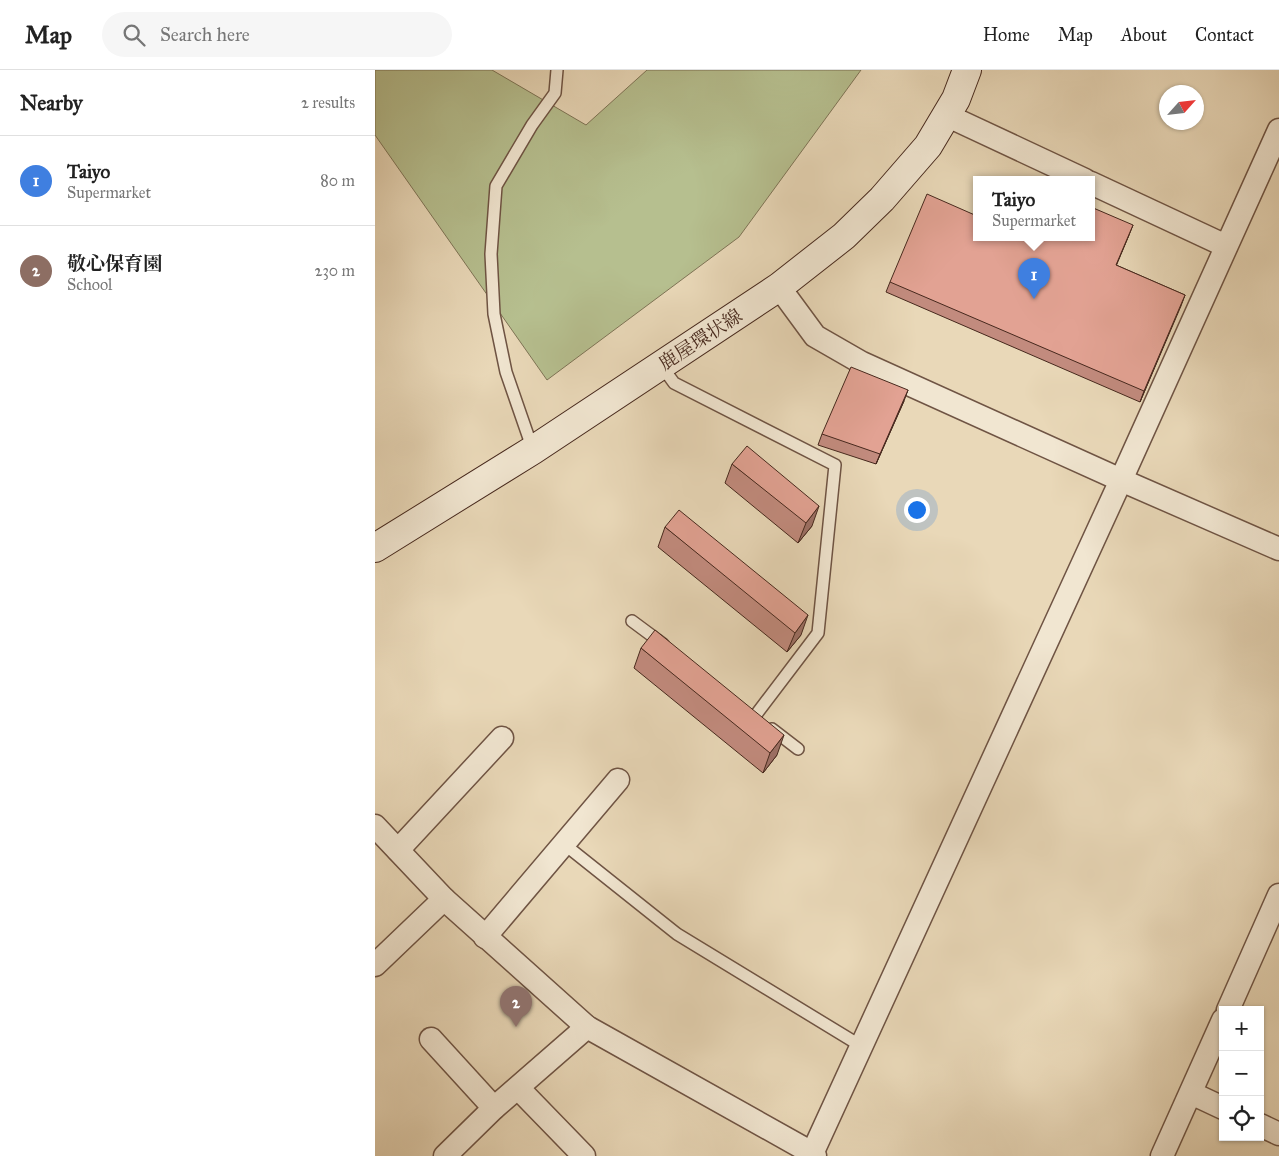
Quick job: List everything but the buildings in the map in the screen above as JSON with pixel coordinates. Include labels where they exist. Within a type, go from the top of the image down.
[{"type":"main road","name":"鹿屋環状線","points":[[375,548],[533,450],[779,287],[844,236],[882,199],[927,146],[956,99],[967,70]]},
{"type":"street","points":[[946,115],[1076,176]]},
{"type":"street","points":[[375,826],[444,899],[587,1027],[813,1155],[1279,130]]},
{"type":"street","points":[[1095,185],[1226,246]]},
{"type":"street","points":[[779,287],[815,336],[862,363],[1279,549]]},
{"type":"street","points":[[398,850],[502,738]]},
{"type":"street","points":[[485,936],[618,780]]},
{"type":"street","points":[[1229,1006],[1279,894]]},
{"type":"street","points":[[375,965],[444,899]]},
{"type":"street","points":[[454,1153],[494,1108],[587,1027]]},
{"type":"street","points":[[1162,1156],[1219,1029]]},
{"type":"street","points":[[431,1039],[494,1108]]},
{"type":"street","points":[[518,1088],[584,1156]]},
{"type":"street","points":[[1191,1092],[1219,1106]]},
{"type":"street","points":[[1264,1127],[1279,1134]]},
{"type":"lane","points":[[533,450],[506,372],[494,314],[491,254],[497,186],[532,125],[555,93],[557,70]]},
{"type":"lane","points":[[661,365],[674,383],[835,466],[818,632],[751,713],[798,749]]},
{"type":"lane","points":[[632,621],[671,650]]},
{"type":"lane","points":[[564,844],[677,934],[861,1046]]},
{"type":"green space","points":[[375,70],[492,70],[586,125],[647,70],[861,70],[739,237],[547,380],[375,135]]},
{"type":"place","name":"Taiyo","points":[[1034,299]]},
{"type":"place","name":"敬心保育園","points":[[516,1027]]}]
